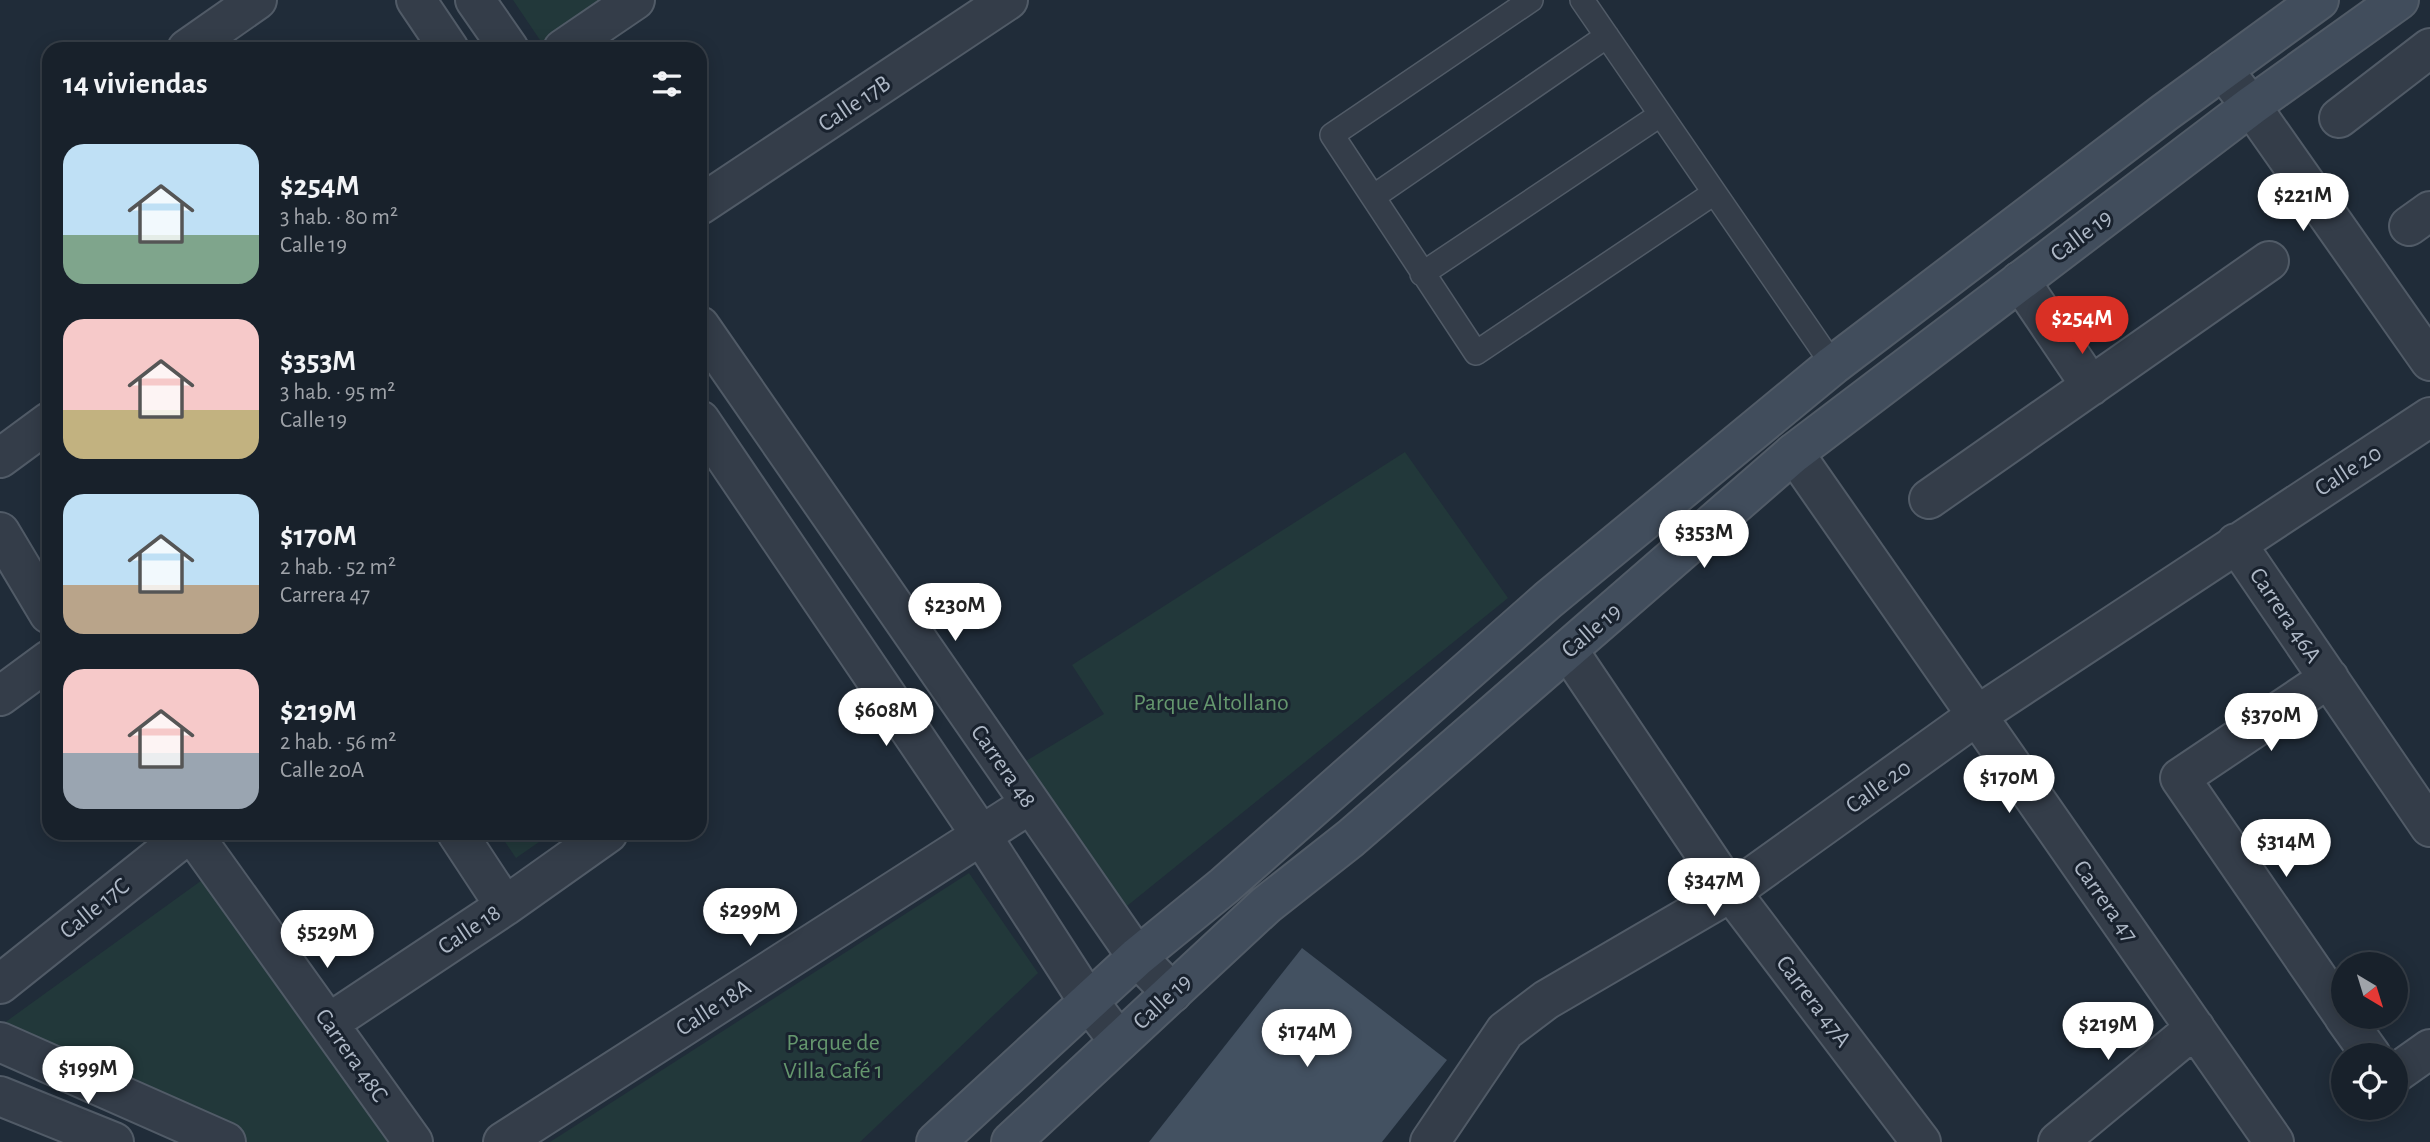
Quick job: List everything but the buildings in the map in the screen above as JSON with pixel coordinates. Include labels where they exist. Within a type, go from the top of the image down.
[{"type":"main road","name":"Calle 19","points":[[1011,1142],[1266,905],[1351,838],[1794,453],[2251,106],[2399,0]]},
{"type":"main road","name":"Calle 19","points":[[936,1142],[1137,957],[1224,886],[1548,600],[1833,365],[2223,70],[2301,5]]},
{"type":"street","points":[[197,42],[257,0]]},
{"type":"street","points":[[416,0],[444,42]]},
{"type":"street","points":[[475,0],[504,42]]},
{"type":"street","points":[[573,42],[635,0]]},
{"type":"street","name":"Calle 17B","points":[[707,200],[999,3]]},
{"type":"street","points":[[2301,5],[2323,54]]},
{"type":"street","points":[[2339,118],[2430,48]]},
{"type":"street","points":[[2223,70],[2430,361]]},
{"type":"street","points":[[1929,499],[2269,261]]},
{"type":"street","points":[[2020,281],[2091,386]]},
{"type":"street","name":"Carrera 48","points":[[707,336],[1137,957],[1172,993]]},
{"type":"street","name":"Calle 20","points":[[1432,1141],[1505,1031],[1546,1000],[1731,892],[1976,716],[2430,417]]},
{"type":"street","points":[[765,421],[711,460],[981,835],[1088,1001],[1119,1041]]},
{"type":"street","points":[[0,458],[42,427]]},
{"type":"street","name":"Carrera 47","points":[[1794,453],[2274,1142]]},
{"type":"street","points":[[0,532],[42,602]]},
{"type":"street","name":"Carrera 46A","points":[[2236,543],[2430,827]]},
{"type":"street","name":"Carrera 47A","points":[[1568,650],[1731,892],[1921,1142]]},
{"type":"street","points":[[0,696],[42,665]]},
{"type":"street","points":[[2329,678],[2180,778],[2331,997]]},
{"type":"street","name":"Calle 18A","points":[[503,1142],[1030,804]]},
{"type":"street","name":"Calle 17C","points":[[0,984],[181,840]]},
{"type":"street","name":"Carrera 48C","points":[[195,840],[413,1142]]},
{"type":"street","points":[[462,840],[505,906]]},
{"type":"street","name":"Calle 18","points":[[329,1023],[505,906],[598,840]]},
{"type":"street","points":[[2058,1142],[2195,1028]]},
{"type":"street","points":[[0,1042],[226,1142]]},
{"type":"street","points":[[2408,1065],[2430,1049]]},
{"type":"street","points":[[0,1096],[107,1141],[126,1098]]},
{"type":"lane","points":[[1531,0],[1332,135],[1476,353],[1714,193]]},
{"type":"lane","points":[[1582,0],[1833,365]]},
{"type":"lane","points":[[1373,197],[1607,36]]},
{"type":"lane","points":[[1422,274],[1660,115]]},
{"type":"green space","points":[[513,0],[605,0],[543,42]]},
{"type":"green space","name":"Parque Altollano","points":[[1405,452],[1508,598],[1127,906],[1021,764],[1104,714],[1072,665]]},
{"type":"green space","points":[[504,840],[542,840],[516,858]]},
{"type":"green space","points":[[216,870],[412,1142],[237,1142],[0,1026]]},
{"type":"green space","name":"Parque de Villa Café 1","points":[[969,873],[1038,973],[860,1142],[550,1142]]}]
